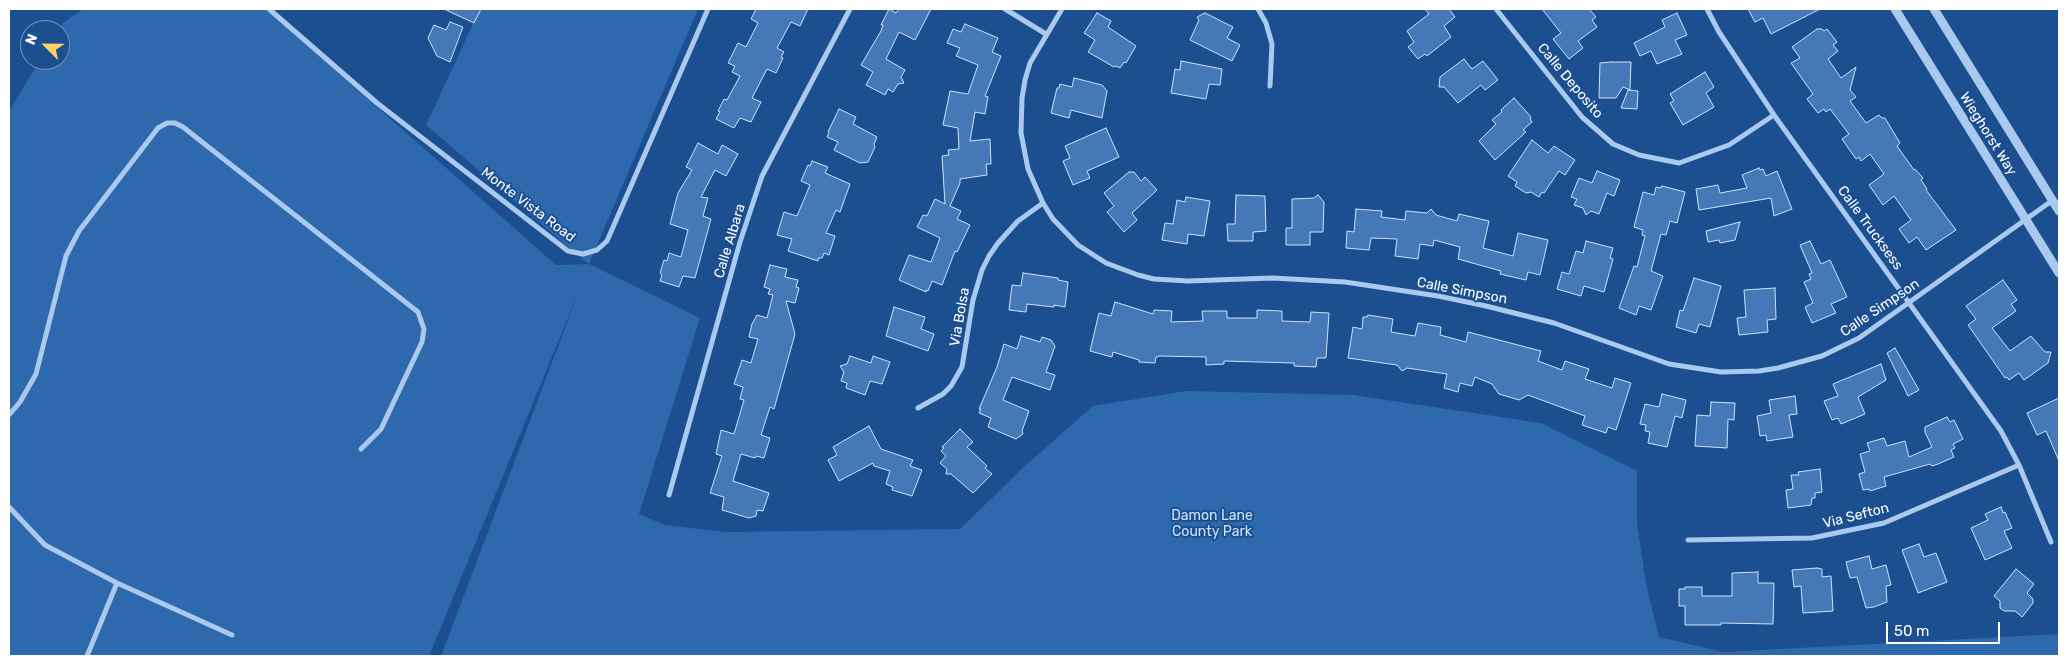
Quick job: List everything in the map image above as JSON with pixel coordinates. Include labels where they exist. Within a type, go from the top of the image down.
[{"type":"street","name":"Monte Vista Road","points":[[269,9],[377,103],[568,251],[583,254],[597,250],[607,241],[708,9]]},
{"type":"street","name":"Calle Albara","points":[[669,495],[740,242],[762,176],[850,9]]},
{"type":"street","points":[[1005,9],[1046,34]]},
{"type":"street","name":"Calle Simpson","points":[[1062,9],[1030,63],[1022,98],[1021,133],[1028,170],[1043,203],[1065,234],[1106,263],[1138,275],[1171,281],[1272,278],[1345,282],[1438,296],[1554,323],[1669,364],[1702,371],[1759,371],[1822,356],[1859,338],[2053,200]]},
{"type":"street","points":[[1258,9],[1266,23],[1272,44],[1270,86]]},
{"type":"street","name":"Calle Deposito","points":[[1496,9],[1582,117],[1613,144],[1639,155],[1679,163],[1729,145],[1774,115]]},
{"type":"street","name":"Calle Trucksess","points":[[1707,9],[1719,32],[1774,115],[2001,431],[2019,465],[2051,542]]},
{"type":"street","name":"Wieghorst Way","points":[[1895,9],[2059,273]]},
{"type":"street","name":"Wieghorst Way","points":[[1934,9],[2059,211]]},
{"type":"street","points":[[9,415],[20,402],[36,374],[66,256],[79,230],[158,128],[167,123],[176,123],[418,312],[424,330],[422,342],[381,429],[361,449]]},
{"type":"street","name":"Via Bolsa","points":[[918,408],[943,394],[951,386],[959,372],[965,356],[975,292],[989,256],[1018,221],[1043,203]]},
{"type":"street","name":"Via Sefton","points":[[1688,540],[1812,538],[1884,523],[2019,465]]},
{"type":"street","points":[[9,507],[45,545],[117,583],[232,635]]},
{"type":"street","points":[[87,656],[117,583]]},
{"type":"green space","name":"Damon Lane County Park","points":[[83,9],[266,9],[556,265],[588,264],[426,125],[480,9],[698,9],[589,264],[700,318],[639,514],[664,525],[726,532],[960,529],[1026,465],[1093,406],[1186,391],[1353,395],[1541,423],[1637,471],[1637,523],[1646,584],[1659,637],[1724,652],[2059,634],[2059,656],[441,656],[579,291],[429,656],[9,656],[9,111],[34,70],[70,70],[70,20],[67,20]]},
{"type":"building","points":[[444,9],[481,9],[474,23]]},
{"type":"building","points":[[756,9],[808,9],[800,26],[791,22],[777,48],[784,52],[781,57],[783,58],[776,73],[767,69],[752,98],[761,102],[751,122],[740,118],[734,128],[716,119],[724,99],[727,100],[740,76],[732,72],[735,66],[728,63],[738,43],[746,47],[758,23],[751,19]]},
{"type":"building","points":[[889,9],[896,13],[899,9],[931,9],[915,40],[899,32],[886,59],[905,70],[901,77],[904,83],[898,84],[893,92],[888,89],[885,95],[866,85],[873,72],[861,65],[881,31],[883,25],[881,25]]},
{"type":"building","points":[[1425,9],[1449,9],[1455,17],[1444,26],[1451,37],[1427,56],[1425,54],[1418,59],[1408,47],[1414,42],[1407,31],[1429,14]]},
{"type":"building","points":[[1542,9],[1589,9],[1596,17],[1592,20],[1597,27],[1578,41],[1583,48],[1569,59],[1553,39],[1561,33]]},
{"type":"building","points":[[1748,9],[1820,9],[1771,34],[1763,18],[1755,22]]},
{"type":"building","points":[[1097,13],[1111,21],[1108,27],[1136,46],[1126,63],[1124,62],[1120,68],[1114,67],[1088,52],[1095,40],[1084,33]]},
{"type":"building","points":[[1205,13],[1233,27],[1227,38],[1240,45],[1232,61],[1190,40],[1199,20],[1197,17]]},
{"type":"building","points":[[1677,13],[1687,35],[1675,40],[1682,54],[1657,64],[1651,51],[1640,56],[1634,43],[1665,27],[1662,20]]},
{"type":"building","points":[[450,22],[463,27],[450,62],[437,56],[428,38],[434,25],[446,30]]},
{"type":"building","points":[[965,24],[998,38],[992,52],[1001,56],[985,96],[988,97],[985,114],[975,112],[970,141],[990,139],[991,164],[986,164],[987,175],[960,179],[950,206],[961,211],[957,219],[970,225],[957,252],[955,251],[942,285],[932,281],[926,292],[899,280],[909,255],[931,262],[940,238],[917,227],[923,215],[927,216],[935,199],[945,204],[942,156],[949,155],[948,150],[959,149],[958,128],[943,125],[950,91],[968,94],[978,65],[956,56],[960,48],[947,43],[953,29],[961,32]]},
{"type":"building","points":[[1817,29],[1824,31],[1827,29],[1837,42],[1833,45],[1838,51],[1828,59],[1841,78],[1856,67],[1850,90],[1856,97],[1850,101],[1866,123],[1879,115],[1885,118],[1900,143],[1897,146],[1914,170],[1923,178],[1921,180],[1926,190],[1956,230],[1926,250],[1917,237],[1909,243],[1899,229],[1911,220],[1894,196],[1883,205],[1869,185],[1884,174],[1870,154],[1861,161],[1859,157],[1856,159],[1842,139],[1849,134],[1830,109],[1826,112],[1824,109],[1818,113],[1807,99],[1813,94],[1791,63],[1800,58],[1792,47]]},
{"type":"building","points":[[1464,59],[1472,69],[1483,61],[1498,80],[1485,90],[1481,85],[1458,103],[1444,87],[1439,87],[1440,77]]},
{"type":"building","points":[[1181,61],[1222,69],[1220,85],[1209,84],[1206,99],[1171,93],[1175,69],[1180,70]]},
{"type":"building","points":[[1631,62],[1630,90],[1623,87],[1616,98],[1599,98],[1600,63]]},
{"type":"building","points":[[1705,72],[1714,87],[1706,93],[1714,107],[1683,125],[1670,103],[1674,101],[1670,94]]},
{"type":"building","points":[[1074,78],[1102,85],[1107,91],[1102,118],[1071,110],[1069,118],[1051,113],[1057,88],[1059,88],[1060,84],[1072,87]]},
{"type":"building","points":[[1628,90],[1638,91],[1637,109],[1621,108]]},
{"type":"building","points":[[1514,98],[1531,117],[1532,122],[1523,130],[1526,132],[1495,160],[1479,141],[1496,124],[1492,120]]},
{"type":"building","points":[[839,109],[856,117],[853,124],[877,137],[874,144],[875,147],[868,162],[860,163],[834,150],[838,142],[827,137]]},
{"type":"building","points":[[1106,128],[1119,157],[1087,171],[1090,178],[1073,185],[1063,161],[1070,158],[1065,146]]},
{"type":"building","points":[[1532,140],[1548,153],[1554,146],[1575,160],[1565,175],[1559,171],[1544,193],[1542,192],[1539,197],[1531,192],[1526,193],[1515,186],[1517,182],[1508,176]]},
{"type":"building","points":[[698,143],[718,154],[722,145],[738,154],[726,176],[715,170],[701,197],[708,198],[703,216],[711,219],[695,278],[683,276],[679,287],[660,281],[662,275],[660,273],[664,260],[667,261],[669,253],[681,257],[688,230],[670,224],[678,193],[692,170],[686,167]]},
{"type":"building","points":[[812,161],[828,167],[825,173],[850,184],[840,212],[836,210],[826,233],[835,236],[829,255],[824,253],[822,258],[818,258],[818,261],[788,251],[792,239],[777,235],[784,212],[797,216],[810,185],[801,181],[808,165],[810,166]]},
{"type":"building","points":[[1759,168],[1760,170],[1763,169],[1766,176],[1777,171],[1792,209],[1774,216],[1771,198],[1699,210],[1696,189],[1718,185],[1720,193],[1747,188],[1742,175]]},
{"type":"building","points":[[1597,171],[1620,180],[1614,196],[1607,193],[1599,214],[1591,211],[1586,215],[1583,208],[1574,205],[1577,199],[1571,197],[1579,178],[1592,183]]},
{"type":"building","points":[[1129,172],[1134,172],[1141,181],[1145,177],[1157,190],[1132,213],[1137,220],[1124,232],[1107,212],[1114,206],[1104,193]]},
{"type":"building","points":[[1662,186],[1685,192],[1677,223],[1670,221],[1666,235],[1661,234],[1651,271],[1663,276],[1651,310],[1639,306],[1636,315],[1619,308],[1634,266],[1637,267],[1645,236],[1642,235],[1643,230],[1634,227],[1643,192],[1654,195],[1656,187],[1661,188]]},
{"type":"building","points":[[1236,195],[1265,196],[1266,231],[1253,232],[1253,241],[1228,241],[1227,224],[1235,224]]},
{"type":"building","points":[[1318,195],[1324,202],[1323,232],[1310,232],[1310,245],[1286,245],[1286,228],[1292,228],[1292,199],[1314,198]]},
{"type":"building","points":[[1186,197],[1210,201],[1204,236],[1188,234],[1187,244],[1162,240],[1165,223],[1173,224],[1177,200],[1185,202]]},
{"type":"building","points":[[1356,209],[1382,211],[1381,217],[1405,220],[1406,211],[1427,213],[1431,209],[1436,215],[1457,221],[1459,214],[1489,221],[1483,248],[1513,256],[1518,233],[1548,240],[1540,275],[1528,272],[1526,280],[1500,274],[1501,271],[1458,259],[1460,247],[1434,240],[1433,246],[1420,244],[1418,259],[1395,256],[1397,239],[1371,238],[1369,250],[1346,248],[1347,231],[1354,232]]},
{"type":"building","points":[[1740,222],[1735,240],[1720,243],[1719,240],[1708,242],[1706,231]]},
{"type":"building","points":[[1586,241],[1613,248],[1610,258],[1613,259],[1604,292],[1584,286],[1581,296],[1557,289],[1562,272],[1569,274],[1576,251],[1583,253]]},
{"type":"building","points":[[1810,241],[1821,264],[1830,260],[1847,297],[1831,304],[1836,313],[1812,323],[1805,307],[1813,303],[1804,282],[1811,279],[1809,274],[1812,273],[1800,245]]},
{"type":"building","points":[[770,265],[787,269],[785,277],[798,280],[796,287],[799,288],[795,303],[786,301],[795,334],[774,409],[770,407],[761,435],[770,438],[764,458],[756,456],[755,458],[741,454],[733,481],[769,493],[763,511],[757,510],[756,516],[749,518],[722,510],[724,497],[710,493],[722,456],[716,454],[721,430],[734,434],[744,400],[740,399],[743,387],[734,384],[742,360],[751,363],[758,339],[749,337],[752,324],[757,315],[767,318],[773,295],[768,294],[770,289],[764,287]]},
{"type":"building","points":[[1023,273],[1058,278],[1058,280],[1068,282],[1065,307],[1027,304],[1026,312],[1009,310],[1012,285],[1021,286]]},
{"type":"building","points":[[1694,278],[1721,286],[1710,327],[1699,324],[1696,333],[1676,327],[1680,310],[1683,311]]},
{"type":"building","points":[[2003,280],[2017,300],[2011,304],[2016,311],[1992,328],[2010,351],[2031,336],[2045,352],[2051,352],[2048,363],[2024,380],[2019,373],[2009,380],[2007,377],[2005,378],[1968,325],[1976,319],[1966,306]]},
{"type":"building","points":[[1775,288],[1776,319],[1767,320],[1768,332],[1739,335],[1737,318],[1746,317],[1744,290]]},
{"type":"building","points":[[1115,302],[1153,314],[1154,310],[1172,311],[1171,322],[1203,321],[1202,311],[1227,311],[1227,318],[1257,318],[1257,310],[1282,311],[1282,321],[1310,322],[1311,312],[1329,313],[1326,358],[1317,358],[1316,367],[1294,366],[1294,363],[1224,361],[1224,364],[1206,365],[1206,357],[1160,356],[1156,357],[1155,363],[1139,362],[1139,360],[1113,352],[1112,357],[1090,351],[1099,313],[1111,316]]},
{"type":"building","points":[[894,307],[925,317],[921,329],[934,334],[928,351],[886,336]]},
{"type":"building","points":[[1368,315],[1393,319],[1391,332],[1415,336],[1418,323],[1441,327],[1440,335],[1466,342],[1468,332],[1541,351],[1538,361],[1562,370],[1565,361],[1589,369],[1585,379],[1612,388],[1615,378],[1631,383],[1616,430],[1608,427],[1606,433],[1582,425],[1585,416],[1528,395],[1519,400],[1499,394],[1492,384],[1475,377],[1472,386],[1460,383],[1458,392],[1444,388],[1447,374],[1407,368],[1402,371],[1397,365],[1348,358],[1353,327],[1362,329],[1363,317]]},
{"type":"building","points":[[1021,336],[1040,342],[1042,337],[1051,340],[1055,346],[1046,372],[1055,375],[1050,390],[1012,377],[1003,400],[1029,411],[1022,431],[1023,434],[1016,439],[988,427],[991,418],[979,413],[981,409],[979,409],[997,367],[1004,344],[1017,349]]},
{"type":"building","points":[[1895,348],[1919,390],[1908,396],[1887,353]]},
{"type":"building","points":[[850,356],[871,363],[873,356],[890,362],[882,384],[870,381],[865,395],[846,388],[847,383],[841,381],[844,372],[840,366],[847,364]]},
{"type":"building","points":[[1881,364],[1886,380],[1858,397],[1865,414],[1841,424],[1838,418],[1832,420],[1824,401],[1838,396],[1833,384]]},
{"type":"building","points":[[1662,394],[1686,400],[1682,418],[1675,416],[1667,447],[1648,443],[1650,432],[1645,431],[1646,425],[1640,424],[1645,404],[1659,407]]},
{"type":"building","points":[[1795,396],[1797,414],[1789,415],[1793,437],[1767,441],[1766,435],[1760,436],[1757,416],[1771,413],[1769,400]]},
{"type":"building","points":[[2059,398],[2059,461],[2046,431],[2037,435],[2027,413]]},
{"type":"building","points":[[1711,402],[1735,403],[1734,420],[1728,419],[1727,448],[1695,446],[1697,415],[1710,416]]},
{"type":"building","points":[[1947,417],[1950,422],[1954,420],[1963,439],[1953,444],[1955,448],[1951,450],[1954,457],[1932,466],[1930,464],[1884,477],[1886,486],[1870,491],[1869,489],[1863,490],[1859,474],[1865,472],[1860,454],[1870,451],[1867,443],[1884,438],[1887,446],[1905,441],[1909,457],[1932,447],[1925,432],[1925,427]]},
{"type":"building","points":[[869,426],[881,449],[913,460],[910,466],[922,470],[912,496],[892,490],[893,487],[886,484],[890,471],[874,466],[873,463],[839,481],[828,460],[837,455],[833,447]]},
{"type":"building","points":[[960,429],[973,442],[967,447],[987,466],[985,468],[992,474],[973,493],[951,474],[946,474],[947,469],[940,463],[946,456],[941,451],[944,448],[942,447]]},
{"type":"building","points":[[1820,469],[1822,492],[1815,493],[1815,498],[1812,498],[1811,505],[1788,508],[1786,490],[1793,489],[1791,475],[1799,475],[1798,472]]},
{"type":"building","points":[[2001,507],[2012,528],[2004,531],[2012,548],[1985,560],[1971,528],[1988,520],[1985,514]]},
{"type":"building","points":[[1919,544],[1924,557],[1936,553],[1947,582],[1918,593],[1902,550]]},
{"type":"building","points":[[1869,556],[1872,569],[1886,565],[1891,585],[1886,586],[1887,602],[1866,608],[1857,577],[1850,578],[1846,562]]},
{"type":"building","points":[[1822,569],[1822,577],[1831,576],[1833,611],[1803,613],[1801,586],[1794,587],[1792,570]]},
{"type":"building","points":[[2016,569],[2034,584],[2027,593],[2033,599],[2033,603],[2022,617],[2015,611],[2004,611],[2000,608],[2000,601],[1994,596]]},
{"type":"building","points":[[1758,572],[1758,583],[1774,583],[1773,624],[1721,623],[1721,625],[1685,625],[1685,606],[1679,606],[1679,589],[1702,587],[1702,596],[1732,596],[1732,573]]}]
